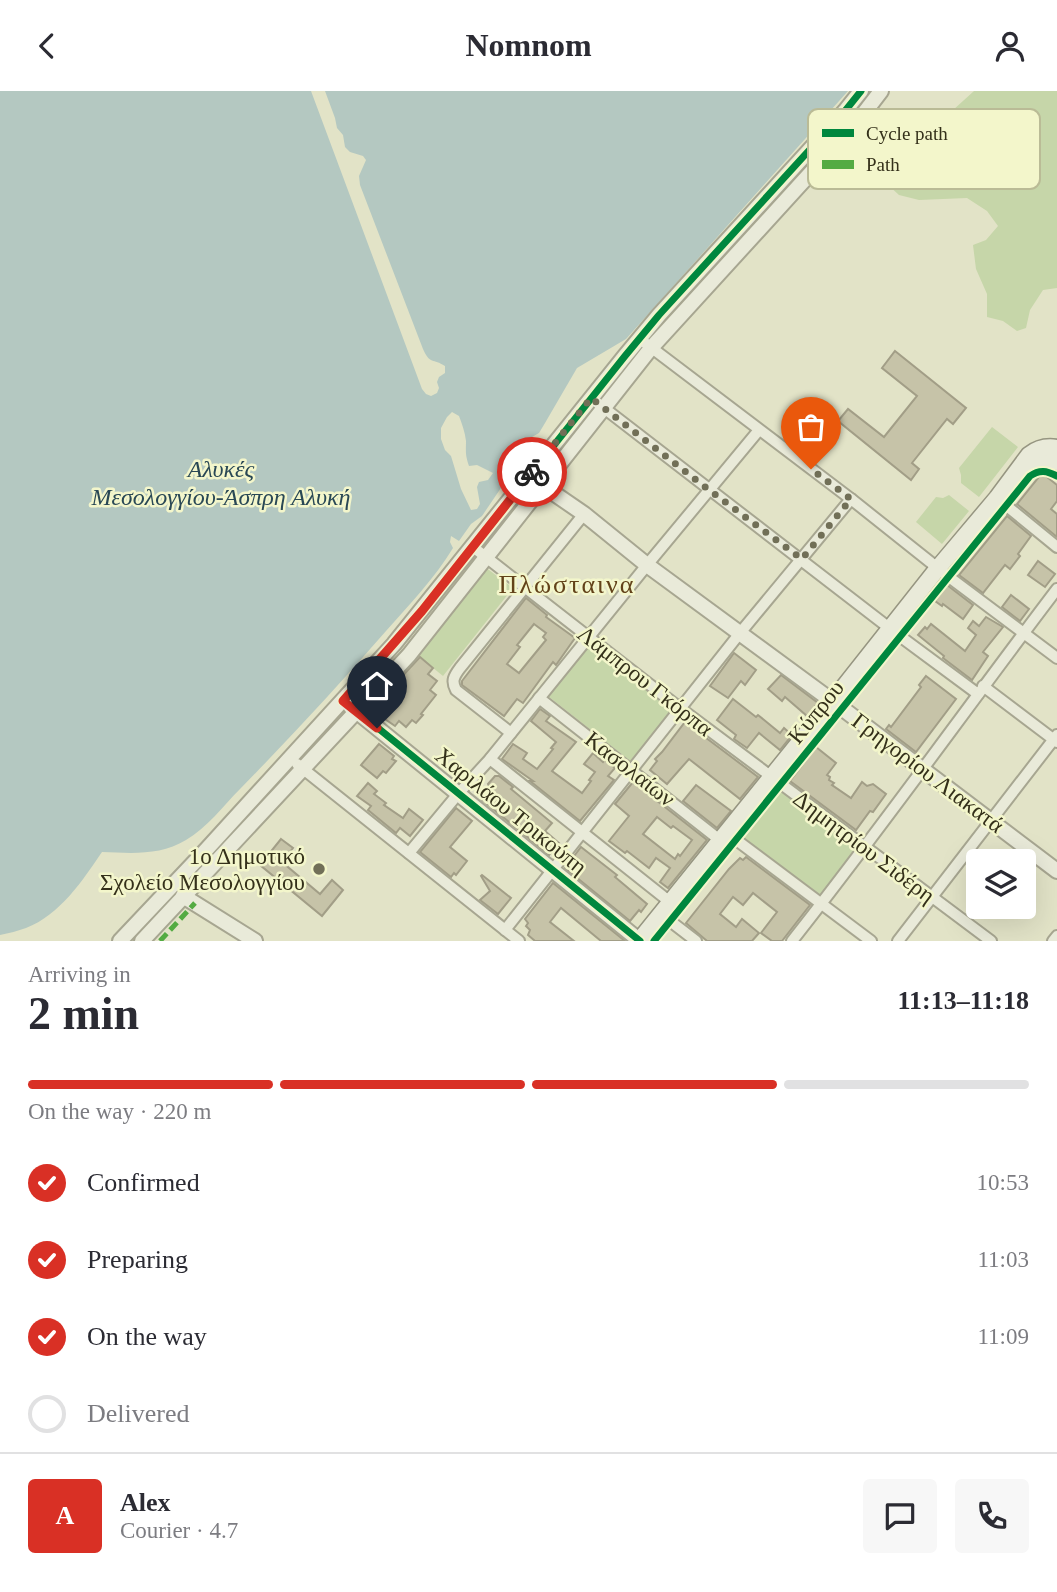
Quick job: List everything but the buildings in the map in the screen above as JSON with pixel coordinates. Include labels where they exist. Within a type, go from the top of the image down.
[{"type":"main road","name":"Κύπρου","points":[[639,941],[1032,453],[1045,447],[1056,455]]},
{"type":"street","points":[[847,109],[861,91]]},
{"type":"street","points":[[867,109],[881,91]]},
{"type":"street","points":[[142,941],[409,655],[604,407],[676,297],[808,152]]},
{"type":"street","points":[[120,941],[394,644],[591,398],[808,173]]},
{"type":"street","points":[[645,344],[1057,658]]},
{"type":"street","points":[[591,398],[890,628],[1056,739],[898,941]]},
{"type":"street","points":[[409,853],[490,759],[758,430]]},
{"type":"street","name":"Γρηγορίου Λιακατά","points":[[529,476],[584,514],[647,565],[1057,871]]},
{"type":"street","points":[[997,498],[1057,547]]},
{"type":"street","points":[[505,930],[740,633],[851,499]]},
{"type":"street","points":[[511,733],[456,690],[453,679],[584,514]]},
{"type":"street","name":"Λάμπρου Γκόρπα","points":[[473,547],[771,778]]},
{"type":"street","points":[[792,941],[1057,589]]},
{"type":"street","name":"Κασολαίων","points":[[539,698],[631,769],[871,941]]},
{"type":"street","name":"Χαριλάου Τρικούπη","points":[[343,701],[639,941]]},
{"type":"street","points":[[290,758],[519,941]]},
{"type":"street","points":[[490,759],[581,832],[665,908],[696,941]]},
{"type":"street","name":"Δημητρίου Σιδέρη","points":[[771,778],[991,941]]},
{"type":"street","points":[[183,895],[255,941]]},
{"type":"street","points":[[1053,941],[1057,936]]},
{"type":"green space","points":[[974,91],[1057,91],[1057,288],[1043,290],[1030,310],[1026,328],[1017,331],[1003,321],[987,317],[987,294],[976,269],[973,245],[986,240],[998,226],[987,211],[967,198],[919,200],[899,195],[892,189],[1040,189],[1040,109],[954,109]]},
{"type":"green space","points":[[992,427],[1018,447],[979,497],[961,483],[959,468]]},
{"type":"green space","points":[[949,495],[969,511],[942,544],[916,522],[936,497]]},
{"type":"green space","points":[[485,567],[513,588],[443,676],[416,654]]},
{"type":"green space","points":[[589,645],[672,710],[630,761],[548,696]]},
{"type":"green space","points":[[781,790],[857,846],[818,898],[740,839]]},
{"type":"water","name":"Αλυκές Μεσολογγίου-Άσπρη Αλυκή","points":[[0,91],[311,91],[422,389],[431,396],[437,393],[437,382],[445,373],[445,366],[425,354],[360,185],[359,176],[366,160],[345,147],[343,135],[337,128],[325,91],[848,91],[832,109],[808,109],[808,136],[626,339],[577,368],[539,433],[532,437],[533,447],[482,516],[471,524],[459,541],[451,536],[453,548],[430,581],[296,731],[208,823],[186,840],[166,849],[102,852],[60,906],[50,915],[26,928],[0,935]],"holes":[[[452,412],[459,416],[465,434],[469,466],[477,465],[493,473],[488,480],[479,482],[477,487],[480,504],[477,509],[471,510],[451,456],[445,450],[441,439],[441,428]]]},
{"type":"marked path","points":[[160,941],[195,903]]},
{"type":"cycle path","points":[[847,109],[861,91]]},
{"type":"cycle path","points":[[343,701],[422,611],[659,315],[808,152]]},
{"type":"cycle path","points":[[654,941],[1030,476],[1044,471],[1057,476]]},
{"type":"cycle path","points":[[357,711],[640,941]]},
{"type":"way so far","points":[[532,472],[591,398],[802,559],[851,499],[811,469]]},
{"type":"place","name":"1ο Δημοτικό Σχολείο Μεσολογγίου","points":[[319,869]]},
{"type":"district","name":"Πλώσταινα","points":[[567,584]]},
{"type":"route","points":[[377,728],[343,701],[422,611],[532,472]]}]
